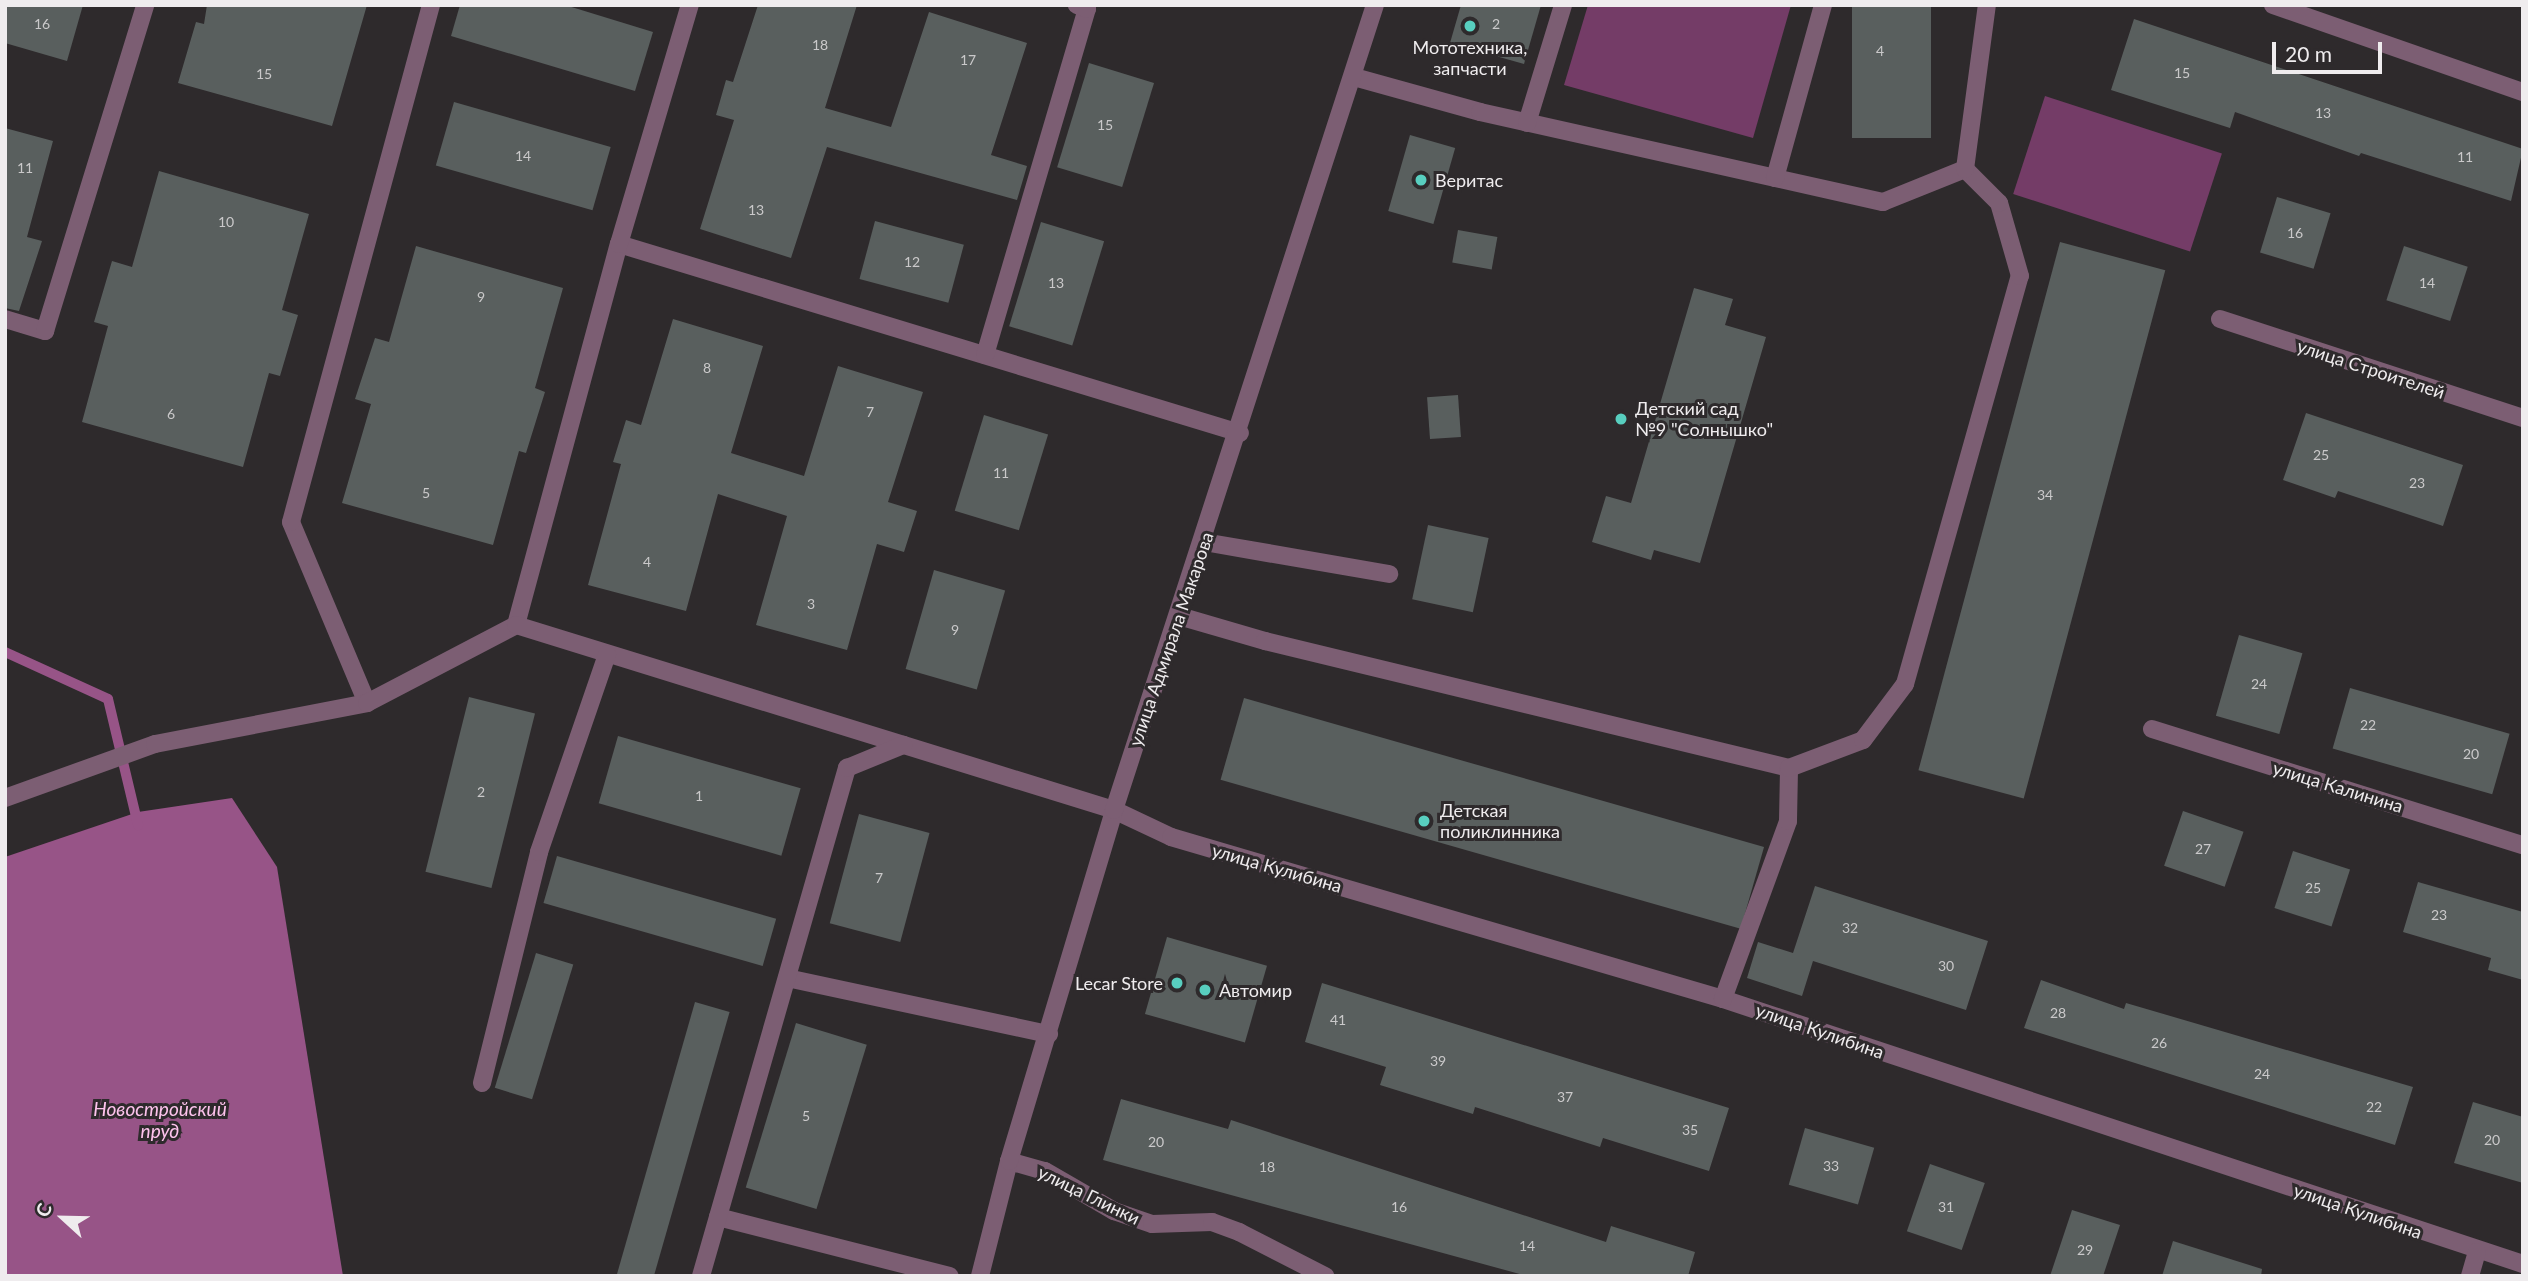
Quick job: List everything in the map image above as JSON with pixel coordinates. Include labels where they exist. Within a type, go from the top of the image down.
[{"type":"street","points":[[5,319],[45,331],[145,5]]},
{"type":"street","points":[[367,703],[291,522],[430,5]]},
{"type":"street","points":[[5,798],[155,744],[367,703],[516,625],[619,244],[690,5]]},
{"type":"street","points":[[985,355],[1087,9],[1077,5]]},
{"type":"street","name":"улица Адмирала Макарова","points":[[980,1276],[1009,1161],[1114,810],[1240,433],[1375,5]]},
{"type":"street","points":[[1527,123],[1563,5]]},
{"type":"street","points":[[1775,178],[1824,5]]},
{"type":"street","points":[[1965,169],[1987,5]]},
{"type":"street","points":[[2273,5],[2523,92]]},
{"type":"street","points":[[1354,77],[1527,123],[1883,202],[1965,169]]},
{"type":"street","points":[[1179,616],[1265,641],[1788,768],[1863,740],[1905,684],[2020,276],[1999,203],[1965,169]]},
{"type":"street","points":[[619,244],[1240,433]]},
{"type":"street","name":"улица Строителей","points":[[2220,319],[2523,418]]},
{"type":"street","points":[[1204,542],[1389,574]]},
{"type":"street","name":"улица Кулибина","points":[[516,625],[1114,810],[1171,837],[1723,999],[2477,1252],[2523,1264]]},
{"type":"street","points":[[482,1083],[538,852],[607,653]]},
{"type":"street","name":"улица Калинина","points":[[2152,729],[2523,845]]},
{"type":"street","points":[[701,1276],[848,768],[903,745]]},
{"type":"street","points":[[1723,999],[1788,821],[1788,768]]},
{"type":"street","points":[[787,978],[1049,1034]]},
{"type":"street","name":"улица Глинки","points":[[1009,1161],[1045,1171],[1114,1211],[1152,1224],[1213,1222],[1239,1232],[1325,1276]]},
{"type":"street","points":[[718,1217],[950,1276]]},
{"type":"street","points":[[2470,1276],[2477,1252]]},
{"type":"shaded area","points":[[1588,5],[1791,5],[1753,138],[1564,85]]},
{"type":"shaded area","points":[[2045,96],[2222,153],[2190,251],[2013,194]]},
{"type":"water","name":"Новостройский пруд","points":[[232,798],[277,867],[343,1276],[5,1276],[5,857],[138,812]]},
{"type":"building","points":[[5,5],[83,5],[67,61],[5,43]]},
{"type":"building","points":[[207,5],[367,5],[332,126],[178,83],[196,22],[204,24]]},
{"type":"building","points":[[460,5],[565,5],[653,32],[635,91],[451,36]]},
{"type":"building","points":[[758,5],[857,5],[825,108],[891,127],[929,12],[1027,43],[991,155],[1027,166],[1017,200],[827,147],[791,258],[700,229],[734,120],[716,115],[726,80],[733,82]]},
{"type":"building","points":[[1461,5],[1541,5],[1524,64],[1450,43]]},
{"type":"building","points":[[1852,5],[1931,5],[1931,138],[1852,138]]},
{"type":"building","points":[[2134,19],[2523,149],[2511,201],[2361,153],[2359,156],[2235,112],[2230,128],[2111,90]]},
{"type":"building","points":[[1089,63],[1154,83],[1122,187],[1057,167]]},
{"type":"building","points":[[454,102],[611,147],[592,210],[436,165]]},
{"type":"building","points":[[5,128],[53,141],[27,237],[42,241],[19,311],[5,308]]},
{"type":"building","points":[[1410,135],[1455,148],[1433,224],[1388,211]]},
{"type":"building","points":[[159,171],[309,214],[282,310],[298,315],[280,376],[269,373],[243,467],[82,422],[108,326],[94,322],[112,261],[132,267]]},
{"type":"building","points":[[2277,197],[2331,213],[2314,269],[2260,252]]},
{"type":"building","points":[[875,221],[964,245],[948,303],[859,279]]},
{"type":"building","points":[[1041,222],[1104,241],[1072,346],[1009,326]]},
{"type":"building","points":[[1458,230],[1497,237],[1492,269],[1452,262]]},
{"type":"building","points":[[2060,242],[2165,270],[2024,799],[1918,770]]},
{"type":"building","points":[[416,246],[563,288],[535,388],[545,392],[526,453],[519,451],[493,545],[342,503],[371,404],[355,399],[375,338],[389,342]]},
{"type":"building","points":[[2404,246],[2468,267],[2450,321],[2386,300]]},
{"type":"building","name":"Детский сад №9 \"Солнышко\"","points":[[1694,288],[1733,299],[1725,325],[1766,337],[1700,563],[1654,550],[1651,560],[1592,542],[1606,496],[1631,503]]},
{"type":"building","points":[[673,319],[763,346],[731,453],[804,476],[838,366],[923,392],[888,502],[917,511],[904,552],[877,544],[847,650],[756,625],[787,516],[718,494],[686,611],[588,585],[621,464],[613,462],[626,420],[641,425]]},
{"type":"building","points":[[1458,395],[1461,437],[1430,439],[1427,397]]},
{"type":"building","points":[[2306,413],[2463,465],[2443,526],[2338,491],[2335,498],[2283,480]]},
{"type":"building","points":[[984,415],[1048,435],[1019,530],[955,511]]},
{"type":"building","points":[[1428,525],[1489,538],[1473,612],[1412,599]]},
{"type":"building","points":[[934,570],[1005,590],[977,689],[906,669]]},
{"type":"building","points":[[2239,635],[2302,653],[2279,734],[2216,716]]},
{"type":"building","points":[[2350,688],[2510,734],[2492,794],[2333,749]]},
{"type":"building","points":[[469,697],[535,713],[491,888],[425,872]]},
{"type":"building","points":[[1244,698],[1764,847],[1741,929],[1221,780]]},
{"type":"building","points":[[618,736],[801,788],[781,856],[599,803]]},
{"type":"building","points":[[2183,811],[2244,832],[2225,887],[2164,866]]},
{"type":"building","points":[[859,814],[930,833],[900,942],[830,923]]},
{"type":"building","points":[[2293,851],[2350,870],[2332,927],[2274,908]]},
{"type":"building","points":[[557,856],[776,919],[763,966],[543,903]]},
{"type":"building","points":[[2418,882],[2523,912],[2523,980],[2488,970],[2491,958],[2403,932]]},
{"type":"building","points":[[1815,886],[1988,941],[1966,1010],[1813,961],[1802,996],[1747,978],[1758,942],[1793,953]]},
{"type":"building","name":"Автомир","points":[[1167,937],[1267,966],[1245,1043],[1145,1014]]},
{"type":"building","points":[[536,953],[573,964],[532,1099],[495,1088]]},
{"type":"building","points":[[2041,980],[2124,1009],[2126,1003],[2413,1087],[2395,1145],[2024,1028]]},
{"type":"building","points":[[1322,983],[1729,1108],[1709,1171],[1603,1138],[1600,1147],[1475,1107],[1473,1114],[1380,1085],[1386,1067],[1305,1042]]},
{"type":"building","points":[[695,1002],[730,1012],[654,1276],[616,1276]]},
{"type":"building","points":[[796,1023],[867,1045],[816,1209],[746,1187]]},
{"type":"building","points":[[1121,1099],[1228,1129],[1231,1120],[1606,1242],[1611,1226],[1695,1252],[1688,1276],[1527,1276],[1103,1160]]},
{"type":"building","points":[[2473,1102],[2523,1117],[2523,1183],[2454,1163]]},
{"type":"building","points":[[1805,1128],[1874,1148],[1858,1205],[1789,1185]]},
{"type":"building","points":[[1930,1164],[1985,1183],[1962,1250],[1907,1231]]},
{"type":"building","points":[[2072,1210],[2120,1225],[2103,1276],[2050,1276]]},
{"type":"building","points":[[2173,1241],[2262,1269],[2261,1276],[2162,1276]]},
{"type":"waterway","points":[[5,652],[108,699],[138,825]]},
{"type":"place","name":"Мототехника, запчасти","points":[[1470,26]]},
{"type":"place","name":"Веритас","points":[[1421,180]]},
{"type":"place","name":"Детский сад №9 \"Солнышко\"","points":[[1621,419]]},
{"type":"place","name":"Детская поликлинника","points":[[1424,821]]},
{"type":"place","name":"Lecar Store","points":[[1177,983]]},
{"type":"place","name":"Автомир","points":[[1205,990]]}]
